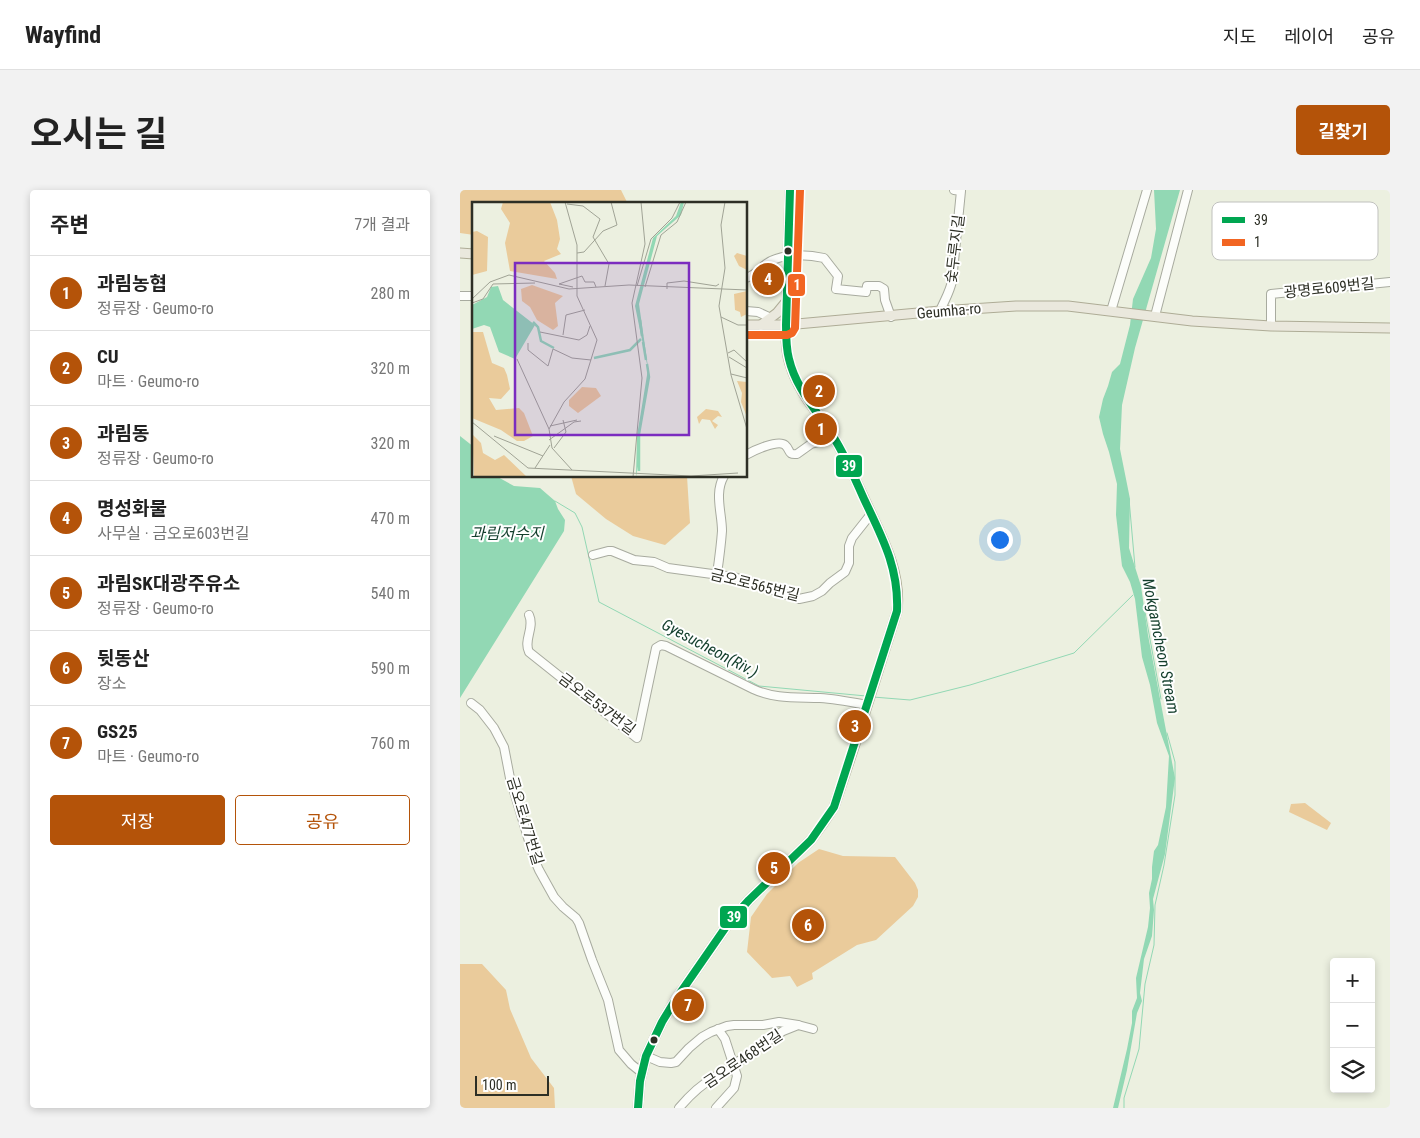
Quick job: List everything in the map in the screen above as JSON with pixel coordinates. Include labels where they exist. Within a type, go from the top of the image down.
[{"type":"main road","points":[[638,1108],[641,1072],[646,1056],[675,1001],[730,921],[803,848],[824,822],[838,798],[892,629],[898,602],[892,563],[871,514],[834,438],[794,376],[788,355],[786,302],[790,190]]},
{"type":"main road","points":[[761,326],[786,302]]},
{"type":"main road","name":"Geumha-ro","points":[[748,325],[786,325],[1016,306],[1068,306],[1155,316]]},
{"type":"main road","points":[[1155,316],[1271,326],[1390,328]]},
{"type":"street","name":"숯두루지길","points":[[940,311],[945,298],[950,292],[952,281],[961,191],[954,190]]},
{"type":"street","points":[[1111,311],[1146,190]]},
{"type":"street","points":[[1155,316],[1188,190]]},
{"type":"street","points":[[748,277],[758,273],[770,261],[788,255],[824,258],[838,276],[836,288],[866,292],[867,286],[884,288],[885,300],[891,317]]},
{"type":"street","name":"광명로609번길","points":[[1271,326],[1271,294],[1390,282]]},
{"type":"street","points":[[748,311],[758,312],[771,318]]},
{"type":"street","points":[[748,454],[777,444],[786,445],[790,453],[797,454],[811,444],[834,438]]},
{"type":"street","points":[[717,574],[722,532],[719,496],[723,478]]},
{"type":"street","name":"금오로565번길","points":[[593,555],[612,551],[634,560],[654,562],[668,568],[744,579],[799,599],[813,596],[822,591],[845,572],[849,563],[849,546],[852,538],[871,514]]},
{"type":"street","name":"금오로537번길","points":[[529,615],[532,622],[527,647],[529,652],[637,738],[656,648],[660,645],[666,646],[765,694],[867,704]]},
{"type":"street","name":"금오로477번길","points":[[471,703],[480,710],[494,728],[504,747],[510,778],[535,861],[554,897],[579,923],[608,1000],[619,1050],[626,1060],[641,1072]]},
{"type":"street","points":[[646,1056],[660,1062],[676,1062],[696,1042],[718,1029],[734,1024],[763,1025],[779,1022],[798,1025]]},
{"type":"street","name":"금오로468번길","points":[[679,1108],[685,1100],[705,1083],[735,1068],[738,1061],[783,1031],[798,1025],[813,1029]]},
{"type":"street","points":[[716,1108],[734,1088],[737,1076],[725,1038],[718,1029]]},
{"type":"shaded area","points":[[460,190],[621,190],[627,202],[472,202],[472,235],[460,233]]},
{"type":"shaded area","points":[[572,478],[687,478],[690,523],[665,545],[633,536],[606,519],[576,494]]},
{"type":"shaded area","points":[[1305,803],[1331,823],[1327,830],[1289,812],[1291,804]]},
{"type":"shaded area","points":[[819,849],[843,856],[895,857],[915,883],[918,897],[913,906],[876,940],[857,945],[812,973],[813,979],[797,987],[790,976],[772,978],[747,952],[751,917],[767,894],[798,863]]},
{"type":"shaded area","points":[[460,964],[482,964],[506,990],[510,1009],[531,1058],[554,1088],[555,1108],[460,1108]]},
{"type":"water","points":[[1154,190],[1180,190],[1135,348],[1122,405],[1120,449],[1130,499],[1129,548],[1141,586],[1148,635],[1175,778],[1165,854],[1153,899],[1152,936],[1144,959],[1140,993],[1142,1001],[1137,1013],[1118,1108],[1113,1108],[1127,1049],[1132,1023],[1132,1011],[1137,998],[1136,978],[1148,927],[1149,893],[1154,851],[1158,845],[1166,807],[1169,756],[1157,723],[1150,685],[1142,657],[1135,599],[1130,582],[1122,566],[1116,515],[1117,484],[1099,417],[1112,372],[1120,364],[1130,325],[1133,299],[1151,258],[1156,229]]},
{"type":"water","name":"과림저수지","points":[[460,436],[472,445],[472,478],[500,478],[514,486],[540,488],[555,501],[565,520],[564,531],[460,698]]},
{"type":"waterway","name":"Mokgamcheon Stream","points":[[1129,499],[1135,567]]},
{"type":"waterway","name":"Gyesucheon(Riv.)","points":[[555,501],[575,513],[582,527],[599,602],[759,686],[866,696]]},
{"type":"waterway","name":"Gyesucheon(Riv.)","points":[[873,697],[910,700],[970,685],[1074,653],[1133,595]]},
{"type":"waterway","name":"Mokgamcheon Stream","points":[[1145,612],[1161,699]]},
{"type":"waterway","name":"Mokgamcheon Stream","points":[[1124,1108],[1124,1098],[1139,1049],[1145,984],[1154,945],[1155,905],[1164,865],[1175,795],[1175,762],[1167,733]]},
{"type":"transit line","name":"39","points":[[638,1108],[640,1081],[646,1056],[662,1022],[676,999],[730,921],[811,840],[834,807],[897,611],[895,581],[883,540],[850,468],[834,438],[802,390],[789,359],[786,325],[790,190]]},
{"type":"transit line","name":"1","points":[[748,335],[787,335],[792,333],[795,328],[800,190]]},
{"type":"place","name":"명성화물","points":[[768,279]]},
{"type":"place","name":"CU","points":[[819,391]]},
{"type":"place","name":"과림농협","points":[[821,429]]},
{"type":"place","name":"과림동","points":[[855,726]]},
{"type":"place","name":"과림SK대광주유소","points":[[774,868]]},
{"type":"place","name":"뒷동산","points":[[808,925]]},
{"type":"place","name":"GS25","points":[[688,1005]]}]
